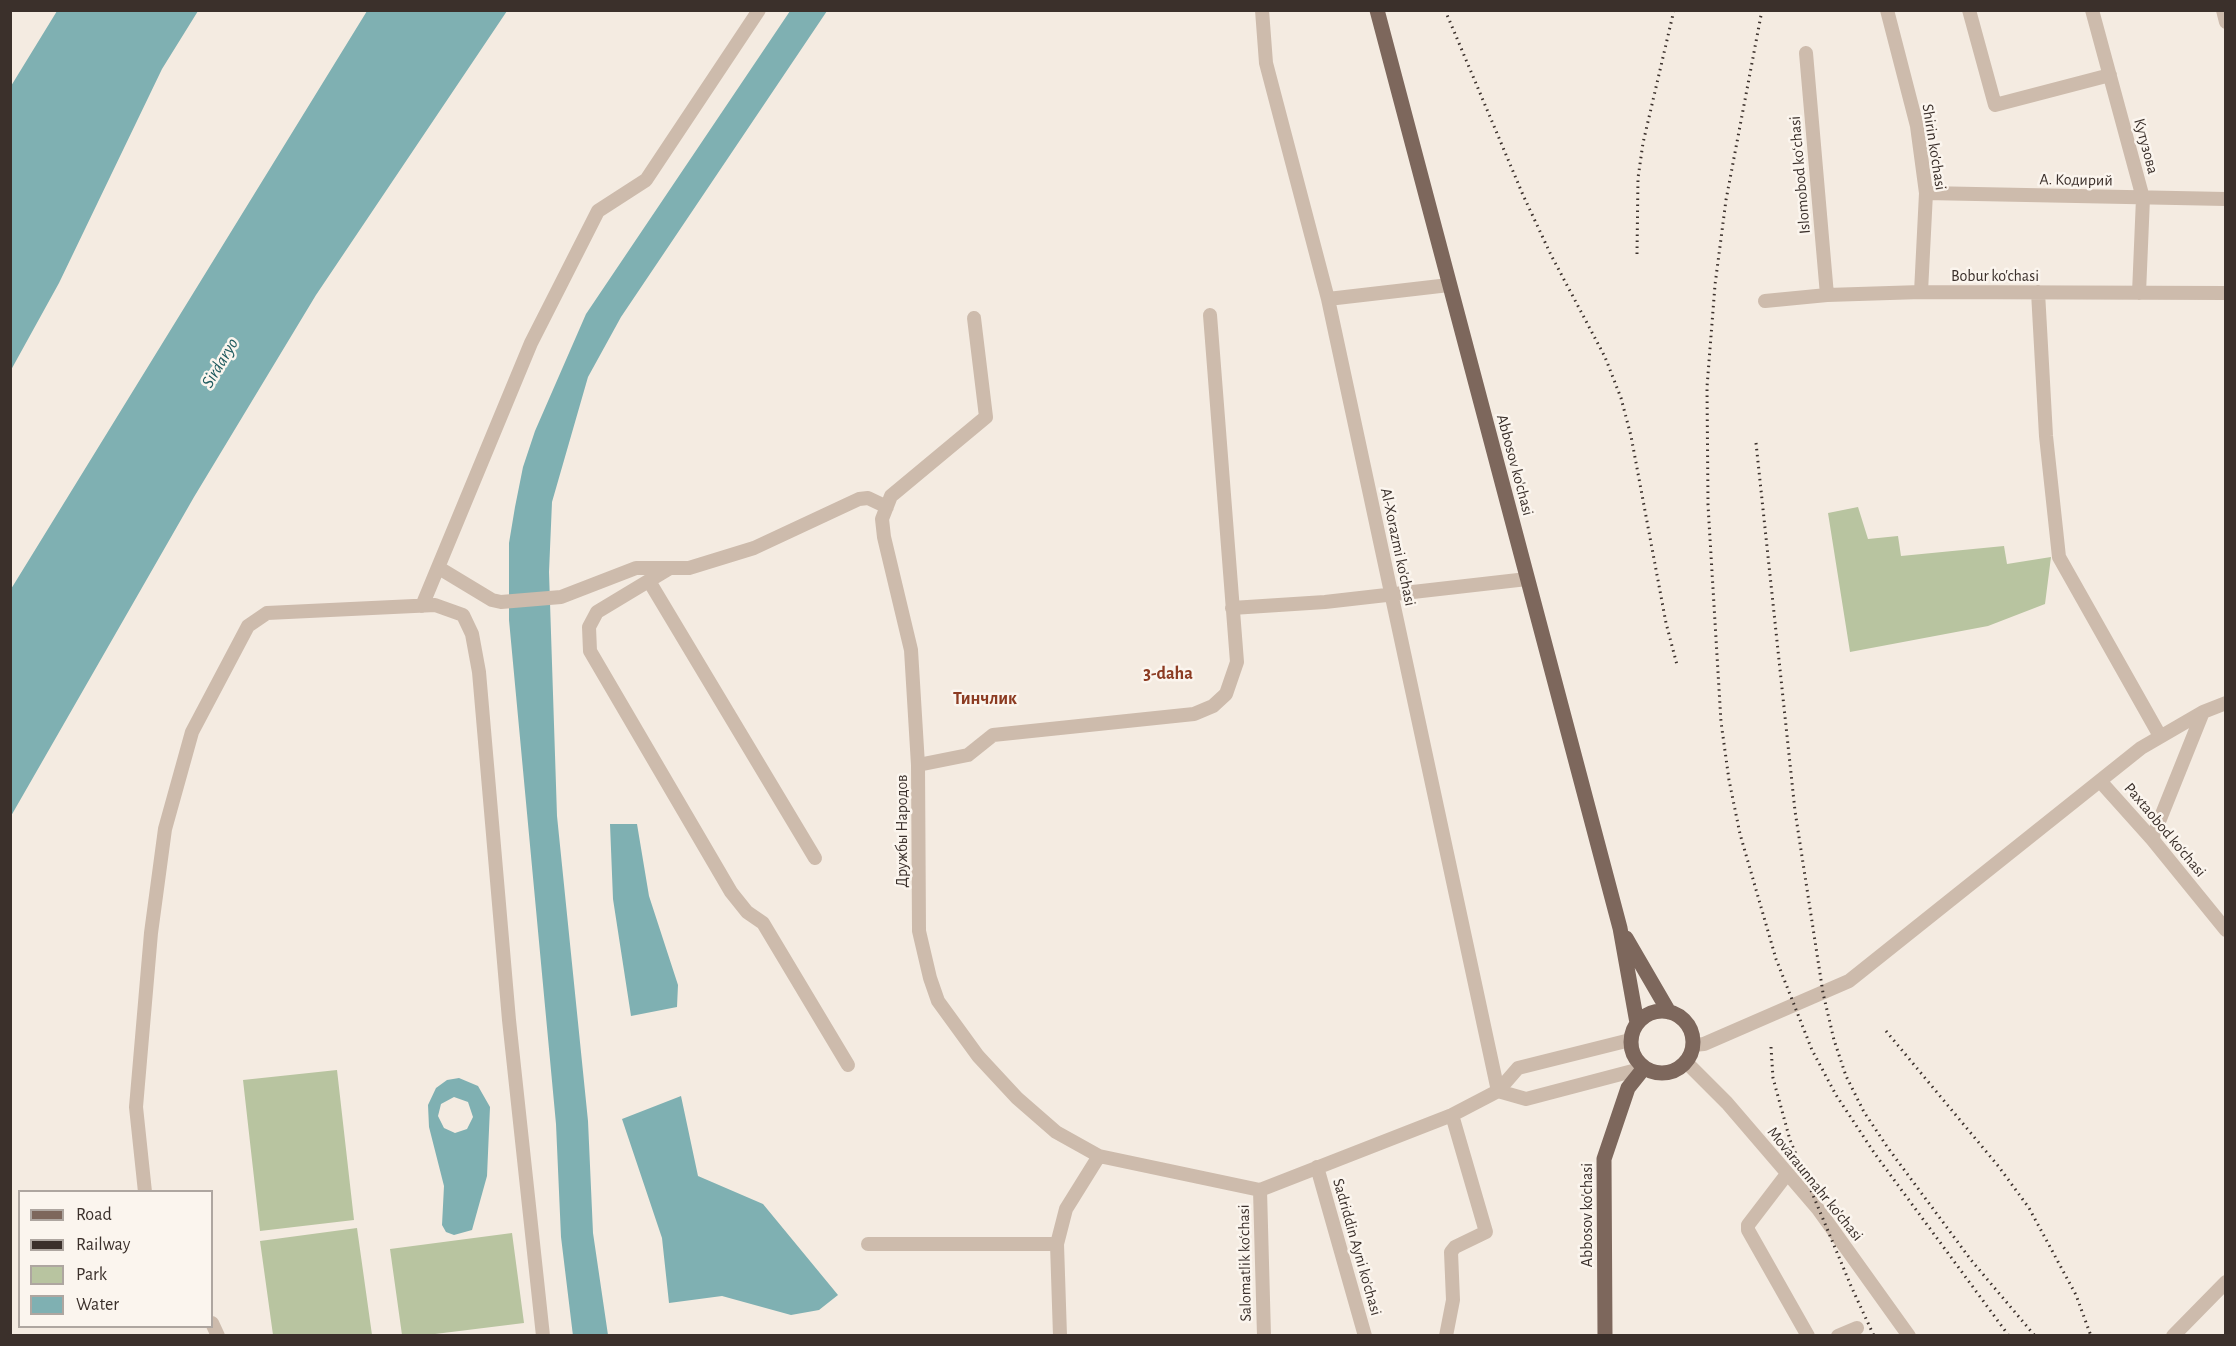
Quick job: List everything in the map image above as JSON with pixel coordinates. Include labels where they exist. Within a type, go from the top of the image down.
[{"type":"main road","name":"Abbosov ko'chasi","points":[[1377,10],[1620,928],[1637,1023]]},
{"type":"main road","name":"Abbosov ko'chasi","points":[[1620,928],[1669,1012]]},
{"type":"main road","points":[[1669,1012],[1686,1022],[1693,1046],[1686,1062],[1672,1072],[1662,1074],[1644,1068],[1633,1056],[1630,1040],[1637,1023],[1651,1013],[1669,1012]]},
{"type":"main road","name":"Abbosov ko'chasi","points":[[1605,1335],[1604,1159],[1628,1088],[1644,1068]]},
{"type":"street","points":[[422,606],[531,343],[598,211],[646,180],[759,10]]},
{"type":"street","name":"Al-Xorazmi ko'chasi","points":[[1262,10],[1266,63],[1328,299],[1498,1091]]},
{"type":"street","name":"Shirin ko'chasi","points":[[1887,10],[1917,126],[1926,194],[1921,292]]},
{"type":"street","points":[[1969,10],[1995,105],[2110,75]]},
{"type":"street","name":"Кутузова","points":[[2092,10],[2143,198],[2139,293]]},
{"type":"street","points":[[2223,10],[2226,22]]},
{"type":"street","name":"Islomobod koʻchasi","points":[[1806,53],[1827,295]]},
{"type":"street","name":"А. Кодирий","points":[[1926,194],[2226,199]]},
{"type":"street","points":[[1328,299],[1449,285]]},
{"type":"street","name":"Bobur ko'chasi","points":[[1765,302],[1827,295],[1921,292],[2226,293]]},
{"type":"street","points":[[2038,292],[2046,436],[2059,557],[2160,735]]},
{"type":"street","points":[[918,765],[968,755],[993,735],[1194,714],[1213,706],[1226,694],[1237,662],[1209,315]]},
{"type":"street","points":[[439,568],[501,602],[561,597],[636,568],[689,568],[754,548],[859,499],[868,498],[887,507],[891,496],[986,417],[974,318]]},
{"type":"street","name":"Дружбы Народов","points":[[887,507],[882,519],[884,537],[911,650],[918,765],[919,931],[938,1001],[978,1056],[1017,1098],[1056,1132],[1099,1156],[1260,1190]]},
{"type":"street","points":[[670,568],[597,612],[591,620],[588,636],[592,657],[731,892],[747,912],[763,923],[848,1065]]},
{"type":"street","points":[[1232,608],[1325,602],[1527,579]]},
{"type":"street","points":[[649,581],[815,858]]},
{"type":"street","points":[[145,1190],[136,1107],[151,933],[165,829],[192,732],[248,626],[267,613],[435,605],[463,615],[472,634],[479,672],[509,1020],[543,1335]]},
{"type":"street","points":[[1693,1046],[1714,1040],[1849,981],[2160,735],[2203,712],[2226,703]]},
{"type":"street","points":[[2152,838],[2203,712]]},
{"type":"street","name":"Paxtaobod ko‘chasi","points":[[2100,781],[2152,838],[2226,930]]},
{"type":"street","points":[[1260,1190],[1452,1115],[1498,1091],[1518,1068],[1630,1040]]},
{"type":"street","name":"Movaraunnahr ko'chasi","points":[[1686,1062],[1727,1103],[1818,1209],[1910,1335]]},
{"type":"street","points":[[1498,1091],[1526,1099],[1644,1068]]},
{"type":"street","points":[[1446,1335],[1453,1300],[1451,1252],[1455,1246],[1486,1232],[1452,1115]]},
{"type":"street","points":[[1060,1335],[1057,1244],[1066,1209],[1099,1156]]},
{"type":"street","name":"Sadriddin Ayni ko'chasi","points":[[1317,1167],[1365,1335]]},
{"type":"street","points":[[1787,1174],[1748,1225],[1748,1230],[1808,1335]]},
{"type":"street","name":"Salomatlik ko‘chasi","points":[[1260,1190],[1264,1335]]},
{"type":"street","points":[[868,1244],[1057,1244]]},
{"type":"street","points":[[2173,1335],[2226,1282]]},
{"type":"street","points":[[1838,1335],[1857,1328]]},
{"type":"green space","points":[[1858,507],[1868,539],[1898,536],[1901,556],[2004,546],[2007,564],[2051,557],[2045,604],[1988,626],[1850,652],[1828,513]]},
{"type":"green space","points":[[337,1070],[354,1220],[260,1231],[243,1080]]},
{"type":"green space","points":[[357,1228],[372,1335],[273,1335],[260,1241]]},
{"type":"green space","points":[[512,1233],[524,1323],[427,1335],[402,1335],[390,1249]]},
{"type":"water","points":[[57,11],[198,11],[162,69],[59,283],[11,370],[11,86]]},
{"type":"water","name":"Sirdaryo","points":[[367,11],[507,11],[316,295],[194,497],[11,816],[11,589]]},
{"type":"water","points":[[790,11],[827,11],[621,317],[588,377],[552,502],[549,572],[557,816],[588,1121],[593,1233],[608,1335],[573,1336],[561,1237],[556,1124],[509,620],[509,543],[523,467],[535,431],[586,314]]},
{"type":"water","points":[[610,824],[637,824],[649,896],[678,985],[677,1007],[631,1016],[613,899]]},
{"type":"water","points":[[459,1078],[478,1086],[490,1107],[487,1176],[472,1230],[454,1235],[446,1232],[442,1225],[444,1186],[429,1127],[428,1105],[436,1088],[447,1080]],"holes":[[[454,1097],[468,1102],[473,1117],[467,1129],[455,1133],[444,1128],[438,1116],[441,1104]]]},
{"type":"water","points":[[681,1096],[698,1176],[763,1204],[838,1295],[819,1310],[791,1315],[722,1296],[669,1303],[662,1238],[622,1119]]},
{"type":"railway","points":[[1445,10],[1523,195],[1551,255],[1605,357],[1621,398],[1631,436],[1666,623],[1677,665]]},
{"type":"railway","points":[[1637,254],[1638,178],[1643,143],[1674,10]]},
{"type":"railway","points":[[1762,10],[1726,200],[1715,285],[1707,387],[1708,505],[1721,722],[1729,780],[1740,834],[1776,959],[1812,1050],[1836,1095],[1875,1154],[2009,1336]]},
{"type":"railway","points":[[1756,443],[1795,811],[1823,993],[1834,1040],[1846,1076],[1864,1112],[1888,1148],[1971,1260],[2035,1336]]},
{"type":"railway","points":[[1886,1031],[1999,1167],[2029,1208],[2076,1295],[2091,1336]]},
{"type":"railway","points":[[1771,1047],[1773,1078],[1790,1140],[1874,1336]]},
{"type":"district","name":"3-daha","points":[[1168,674]]},
{"type":"district","name":"Тинчлик","points":[[985,699]]}]
